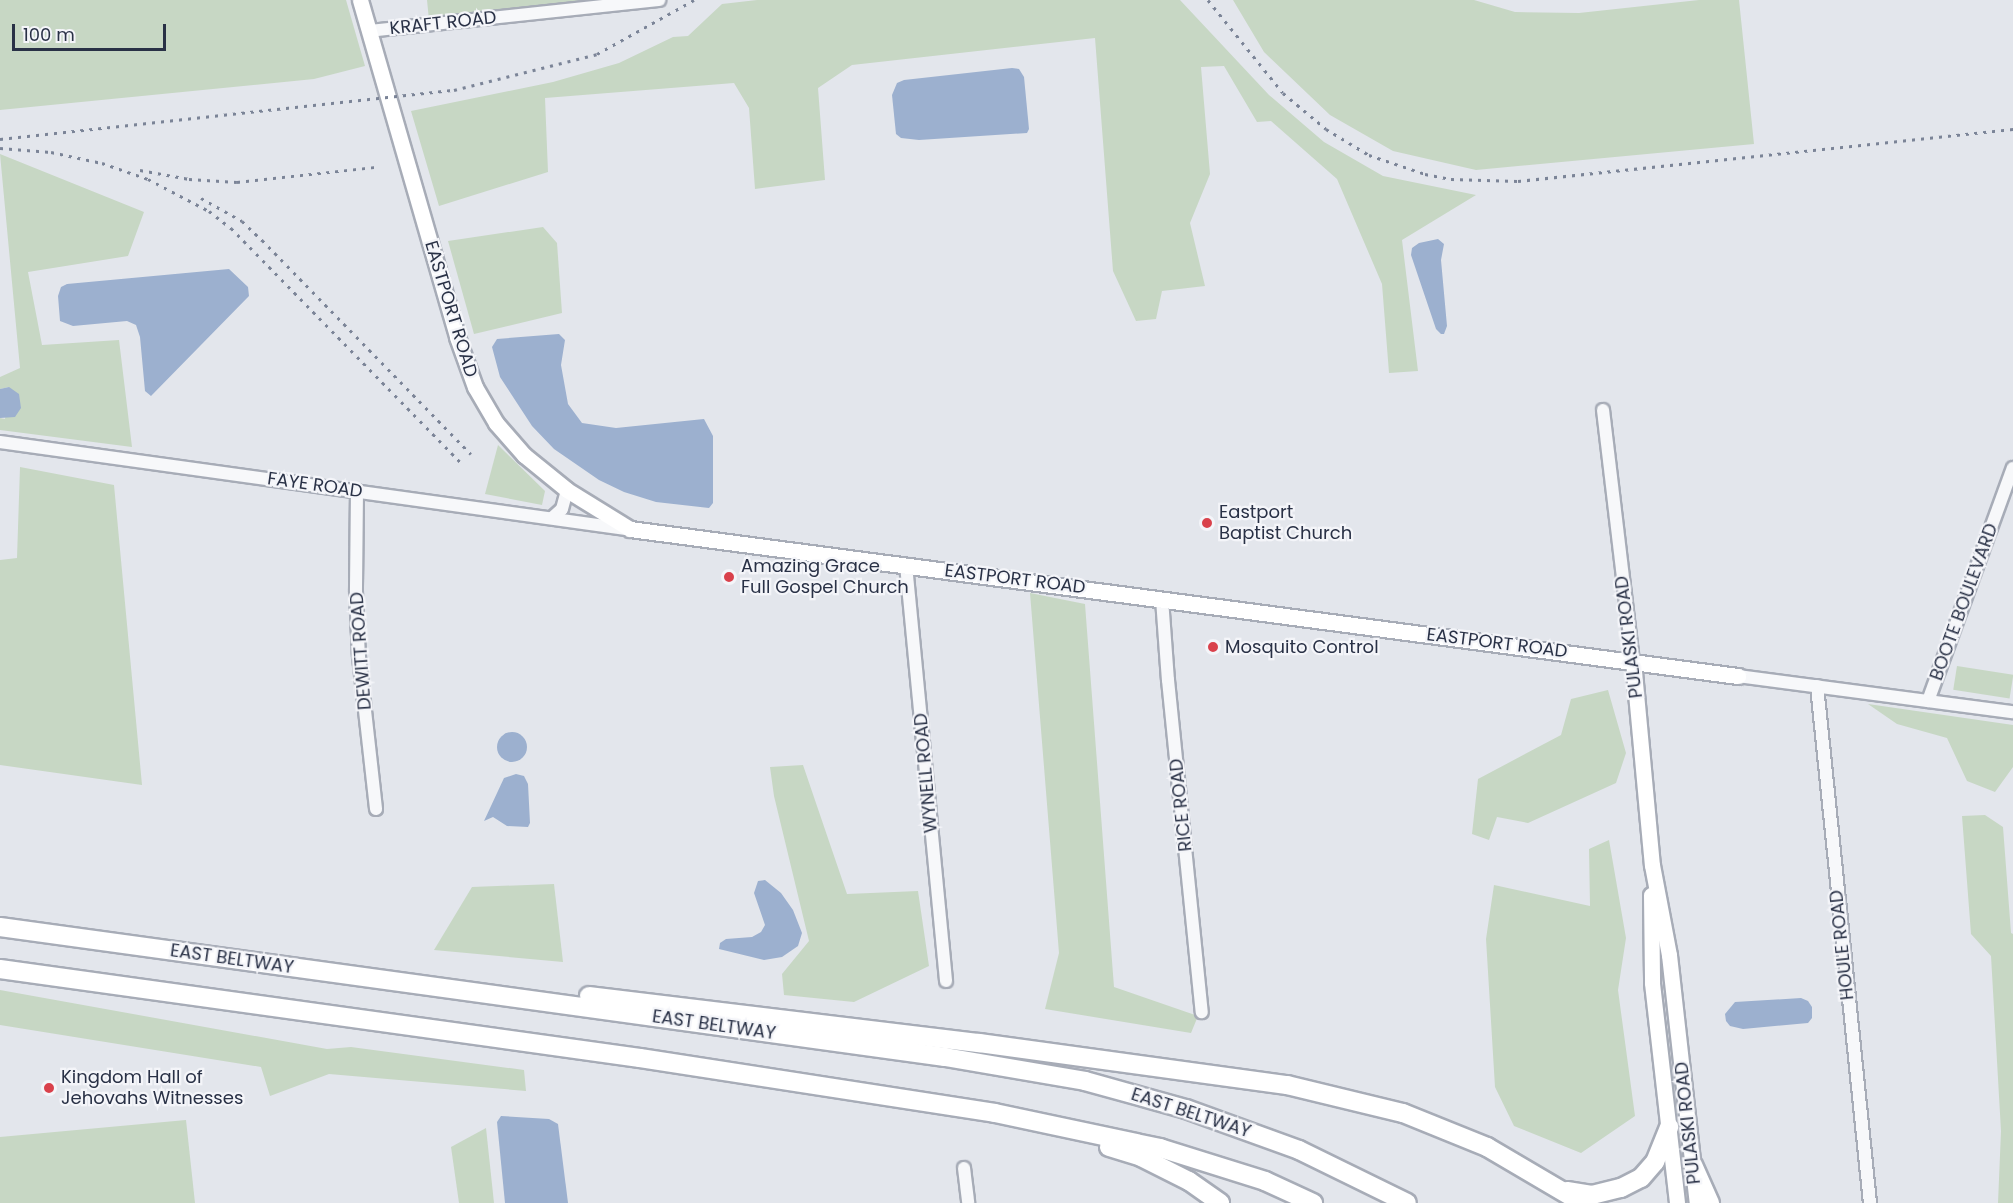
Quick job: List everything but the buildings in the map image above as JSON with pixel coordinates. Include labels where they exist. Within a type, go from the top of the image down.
[{"type":"highway","name":"EAST BELTWAY","points":[[0,927],[945,1057],[1085,1081],[1186,1109],[1299,1150],[1407,1203]]},
{"type":"highway","points":[[0,969],[640,1058],[995,1113],[1160,1148],[1265,1181],[1313,1203]]},
{"type":"highway","points":[[315,971],[641,1002],[979,1043],[1287,1084],[1403,1113],[1487,1147],[1582,1203]]},
{"type":"highway","points":[[995,1113],[1141,1157],[1189,1181],[1220,1203]]},
{"type":"highway","points":[[1562,1190],[1592,1195],[1621,1188],[1641,1178],[1655,1162],[1669,1127]]},
{"type":"highway","points":[[1693,1165],[1710,1203]]},
{"type":"main road","name":"EASTPORT ROAD","points":[[360,0],[457,337],[475,387],[508,438],[524,455],[567,490],[630,529],[1738,676]]},
{"type":"main road","name":"PULASKI ROAD","points":[[1633,661],[1652,865],[1652,983],[1677,1203]]},
{"type":"main road","name":"PULASKI ROAD","points":[[1652,865],[1669,955],[1697,1203]]},
{"type":"street","name":"KRAFT ROAD","points":[[369,31],[659,0]]},
{"type":"street","name":"PULASKI ROAD","points":[[1603,410],[1633,661]]},
{"type":"street","name":"FAYE ROAD","points":[[0,442],[630,529]]},
{"type":"street","name":"BOOTE BOULEVARD","points":[[1928,701],[2013,468]]},
{"type":"street","points":[[552,518],[562,509],[567,490]]},
{"type":"street","name":"DEWITT ROAD","points":[[357,491],[356,592],[359,657],[376,809]]},
{"type":"street","name":"WYNELL ROAD","points":[[906,566],[946,981]]},
{"type":"street","name":"RICE ROAD","points":[[1162,599],[1168,680],[1202,1012]]},
{"type":"street","name":"EASTPORT ROAD","points":[[1738,676],[2013,712]]},
{"type":"street","name":"HOULE ROAD","points":[[1817,687],[1870,1203]]},
{"type":"street","points":[[964,1168],[968,1203]]},
{"type":"green space","points":[[0,0],[346,0],[365,66],[314,79],[0,110]]},
{"type":"green space","points":[[427,0],[616,0],[429,20]]},
{"type":"green space","points":[[757,0],[1180,0],[1269,95],[1324,142],[1383,176],[1476,195],[1402,240],[1418,371],[1389,373],[1382,284],[1337,179],[1271,121],[1257,122],[1224,66],[1201,67],[1210,174],[1190,223],[1205,286],[1162,291],[1156,319],[1136,321],[1113,271],[1095,38],[852,65],[818,88],[825,180],[755,189],[749,108],[734,83],[545,98],[548,172],[439,206],[411,111],[553,82],[619,63],[673,37],[688,36],[722,4]]},
{"type":"green space","points":[[1233,0],[1474,0],[1515,12],[1579,13],[1699,0],[1739,0],[1754,144],[1476,170],[1393,151],[1330,115],[1264,52]]},
{"type":"green space","points":[[0,154],[144,212],[128,256],[28,272],[42,345],[119,340],[132,447],[0,430],[0,418],[5,419],[9,387],[0,389],[0,377],[20,368]]},
{"type":"green space","points":[[543,227],[557,243],[562,313],[474,334],[448,241]]},
{"type":"green space","points":[[498,445],[545,491],[542,505],[485,494]]},
{"type":"green space","points":[[20,467],[114,485],[142,785],[0,765],[0,560],[17,558]]},
{"type":"green space","points":[[1030,593],[1085,604],[1114,987],[1198,1016],[1191,1033],[1045,1009],[1059,953]]},
{"type":"green space","points":[[1957,666],[2013,675],[2010,699],[1953,690]]},
{"type":"green space","points":[[1608,690],[1626,753],[1616,783],[1528,823],[1497,817],[1489,840],[1472,834],[1478,779],[1561,735],[1571,699]]},
{"type":"green space","points":[[1868,704],[2013,725],[2013,767],[1995,792],[1967,781],[1947,738],[1897,724]]},
{"type":"green space","points":[[803,765],[847,894],[918,891],[929,966],[854,1002],[784,995],[782,974],[809,941],[774,796],[770,767]]},
{"type":"green space","points":[[1985,815],[2003,827],[2011,933],[2013,934],[2013,1203],[1998,1203],[2001,1131],[1991,956],[1971,934],[1962,816]]},
{"type":"green space","points":[[1609,840],[1626,938],[1618,990],[1635,1116],[1581,1153],[1514,1126],[1495,1087],[1486,939],[1494,885],[1590,906],[1589,849]]},
{"type":"green space","points":[[554,884],[563,962],[434,950],[472,887]]},
{"type":"green space","points":[[0,990],[327,1049],[351,1047],[524,1070],[526,1091],[329,1074],[270,1096],[261,1067],[0,1025]]},
{"type":"green space","points":[[186,1120],[195,1203],[0,1203],[0,1137]]},
{"type":"green space","points":[[486,1128],[494,1203],[459,1203],[451,1147]]},
{"type":"water","points":[[1019,69],[1024,77],[1029,129],[1027,133],[919,140],[901,138],[896,134],[892,95],[897,83],[904,80]]},
{"type":"water","points":[[1438,239],[1444,244],[1441,260],[1447,326],[1444,334],[1436,329],[1411,255],[1412,248],[1419,243]]},
{"type":"water","points":[[229,269],[248,287],[249,296],[151,396],[145,391],[140,337],[136,325],[127,321],[73,326],[60,321],[58,296],[61,287],[67,284]]},
{"type":"water","points":[[559,334],[565,340],[561,365],[568,404],[582,423],[616,428],[704,419],[713,436],[713,503],[709,508],[656,502],[624,492],[599,480],[554,449],[532,426],[500,377],[492,347],[497,339]]},
{"type":"water","points":[[9,387],[19,394],[21,408],[15,417],[0,418],[0,389]]},
{"type":"water","points":[[512,732],[518,733],[526,741],[526,753],[518,761],[512,762],[506,761],[498,753],[497,747],[498,741],[506,733]]},
{"type":"water","points":[[516,774],[524,776],[528,784],[530,823],[528,827],[507,826],[493,817],[484,821],[504,778]]},
{"type":"water","points":[[765,880],[781,893],[793,910],[802,933],[798,946],[782,957],[764,960],[719,949],[720,943],[726,939],[752,937],[761,932],[765,925],[754,893],[758,881]]},
{"type":"water","points":[[1801,998],[1808,1001],[1812,1007],[1812,1018],[1808,1023],[1743,1029],[1730,1026],[1726,1021],[1725,1014],[1735,1002]]},
{"type":"water","points":[[501,1116],[549,1119],[558,1124],[568,1203],[505,1203],[497,1122]]},
{"type":"railway","points":[[0,139],[454,90],[597,54],[694,0]]},
{"type":"railway","points":[[1208,0],[1283,93],[1326,129],[1369,155],[1425,174],[1451,179],[1518,181],[2013,129]]},
{"type":"railway","points":[[0,148],[51,152],[102,163],[148,179],[209,211],[231,228],[461,463]]},
{"type":"railway","points":[[140,170],[189,179],[237,182],[376,167]]},
{"type":"railway","points":[[201,198],[242,221],[471,454]]},
{"type":"place","name":"Eastport Baptist Church","points":[[1207,523]]},
{"type":"place","name":"Amazing Grace Full Gospel Church","points":[[729,577]]},
{"type":"place","name":"Mosquito Control","points":[[1213,647]]},
{"type":"place","name":"Kingdom Hall of Jehovahs Witnesses","points":[[49,1088]]}]
